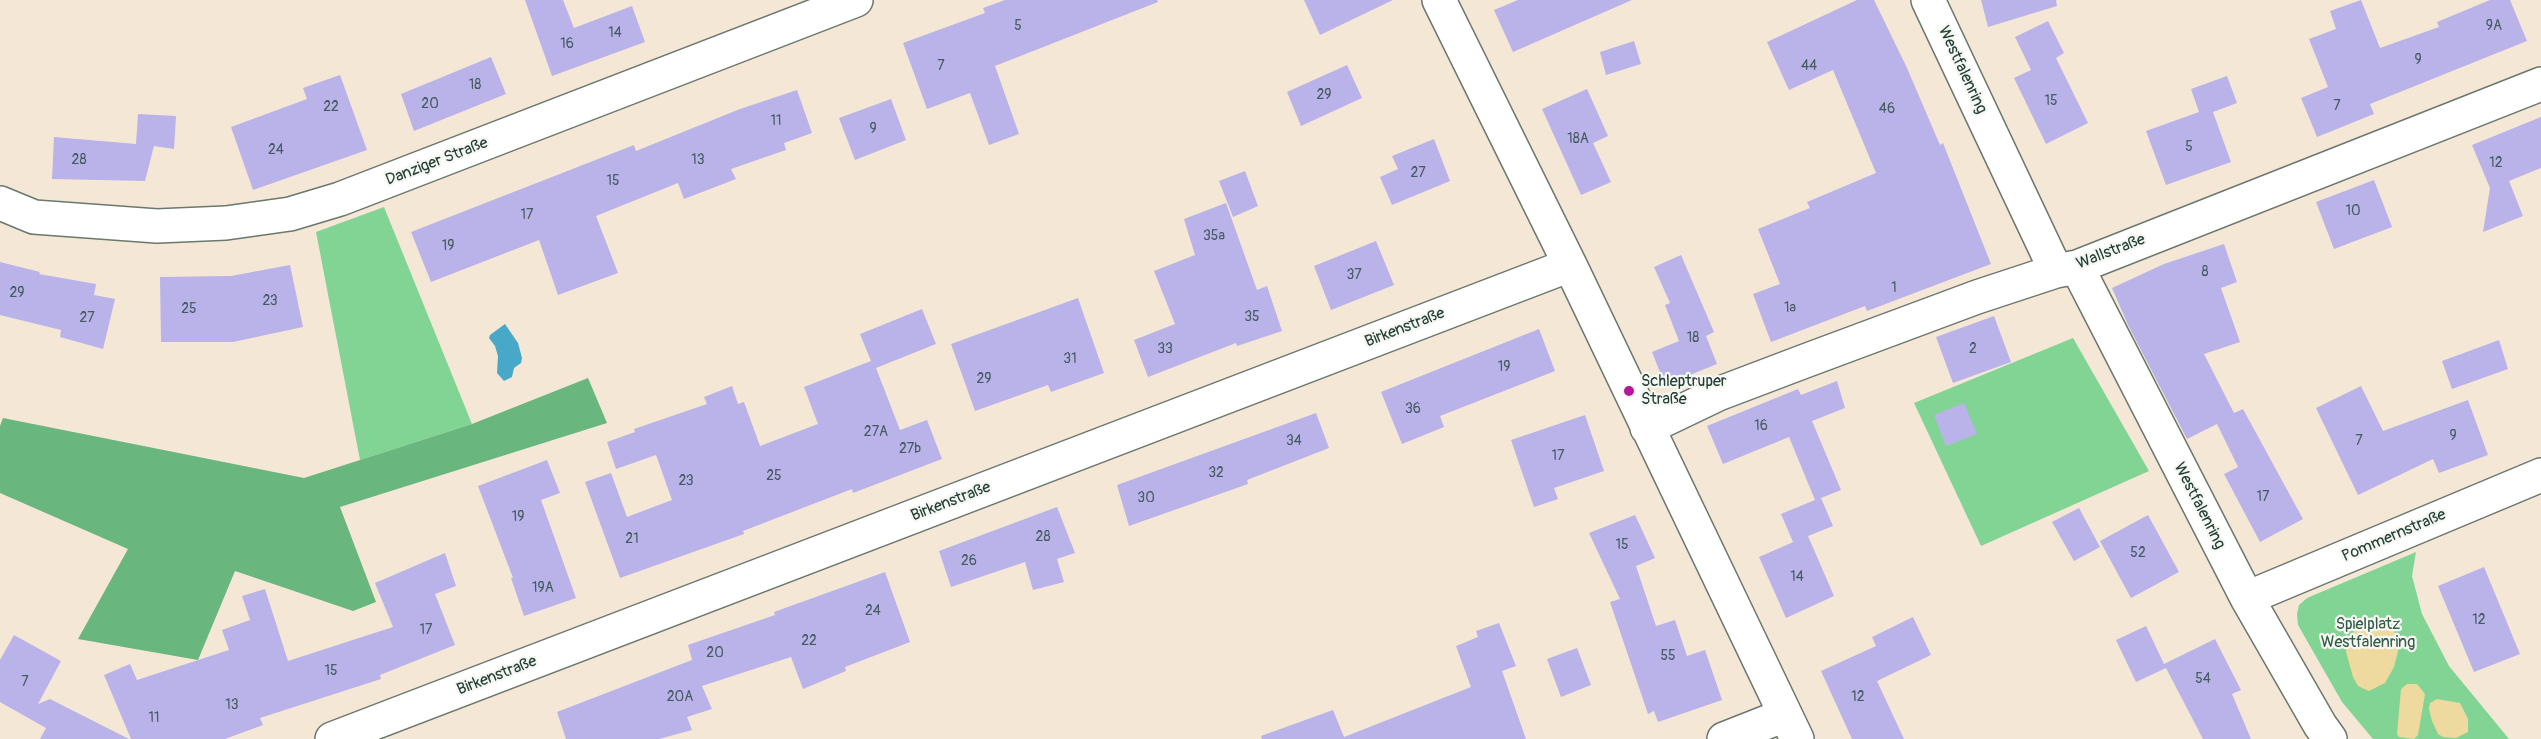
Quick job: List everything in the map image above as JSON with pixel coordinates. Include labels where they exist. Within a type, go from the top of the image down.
[{"type":"street","name":"Danziger Straße","points":[[0,203],[34,217],[158,226],[226,223],[290,214],[340,199],[856,0]]},
{"type":"street","points":[[1439,0],[1570,265],[1791,727],[1724,739]]},
{"type":"street","name":"Westfalenring","points":[[1928,0],[2067,269],[2247,598],[2330,739]]},
{"type":"street","name":"Wallstraße","points":[[1647,428],[1718,394],[1804,361],[2067,269],[2541,84]]},
{"type":"street","name":"Birkenstraße","points":[[332,739],[1570,265]]},
{"type":"street","name":"Pommernstraße","points":[[2247,598],[2541,475]]},
{"type":"green space","points":[[384,207],[472,424],[360,460],[316,232]]},
{"type":"green space","points":[[2073,338],[2149,471],[1981,546],[1914,403]]},
{"type":"green space","points":[[588,378],[607,423],[340,507],[376,602],[353,611],[235,571],[198,660],[78,639],[128,549],[0,493],[0,426],[3,418],[304,478],[472,424]]},
{"type":"green space","name":"Spielplatz Westfalenring","points":[[2416,552],[2412,576],[2422,614],[2449,666],[2509,739],[2373,739],[2342,702],[2298,625],[2299,605],[2307,598]]},
{"type":"sand","points":[[2377,616],[2389,624],[2397,636],[2399,647],[2394,667],[2385,683],[2369,691],[2358,686],[2346,652],[2348,641],[2355,630],[2364,620]]},
{"type":"sand","points":[[2407,684],[2417,684],[2425,694],[2418,735],[2414,739],[2399,737],[2397,734],[2401,689]]},
{"type":"sand","points":[[2437,699],[2460,703],[2468,719],[2468,732],[2456,738],[2443,737],[2438,734],[2429,709],[2430,703]]},
{"type":"water","points":[[505,324],[518,343],[522,358],[521,363],[514,368],[512,377],[504,381],[497,373],[498,356],[489,338]]},
{"type":"building","points":[[525,0],[563,0],[574,28],[632,6],[645,42],[552,76]]},
{"type":"building","points":[[1005,0],[1157,0],[1158,2],[995,66],[1019,134],[989,145],[970,93],[927,109],[903,43],[985,13],[983,8]]},
{"type":"building","points":[[1304,0],[1393,0],[1320,35]]},
{"type":"building","points":[[1518,0],[1632,0],[1513,52],[1494,10]]},
{"type":"building","points":[[1857,0],[1874,0],[1907,68],[1940,145],[1943,143],[1991,264],[1867,311],[1865,306],[1771,342],[1753,294],[1780,284],[1758,229],[1810,208],[1807,202],[1876,173],[1833,70],[1789,90],[1767,42]]},
{"type":"building","points":[[1981,0],[2056,0],[2057,6],[1988,27]]},
{"type":"building","points":[[2361,0],[2380,48],[2439,27],[2437,22],[2490,0],[2510,0],[2527,41],[2370,104],[2374,114],[2317,137],[2301,98],[2328,87],[2309,39],[2336,29],[2330,11]]},
{"type":"building","points":[[2048,21],[2064,53],[2056,58],[2088,123],[2046,144],[2014,78],[2031,70],[2015,37]]},
{"type":"building","points":[[1634,41],[1641,64],[1606,75],[1600,52]]},
{"type":"building","points":[[491,57],[506,94],[414,131],[401,94]]},
{"type":"building","points":[[1347,65],[1362,98],[1301,126],[1287,92]]},
{"type":"building","points":[[340,75],[367,150],[253,190],[231,127],[307,99],[303,88]]},
{"type":"building","points":[[2227,76],[2237,103],[2213,112],[2231,162],[2166,185],[2146,131],[2199,112],[2191,89]]},
{"type":"building","points":[[1587,89],[1608,136],[1593,143],[1611,182],[1581,195],[1542,109]]},
{"type":"building","points":[[797,90],[812,133],[784,143],[786,150],[731,169],[736,179],[684,199],[678,183],[596,216],[618,273],[558,295],[539,240],[431,282],[411,232],[634,145],[636,151],[740,109]]},
{"type":"building","points":[[891,99],[906,140],[855,160],[839,118]]},
{"type":"building","points":[[138,114],[176,116],[174,149],[154,146],[145,181],[52,179],[54,137],[136,144]]},
{"type":"building","points":[[2541,117],[2541,168],[2509,181],[2523,216],[2483,232],[2490,188],[2472,145]]},
{"type":"building","points":[[1434,139],[1450,181],[1392,205],[1380,177],[1398,169],[1392,156]]},
{"type":"building","points":[[1245,171],[1258,206],[1233,217],[1219,181]]},
{"type":"building","points":[[2374,180],[2392,227],[2334,249],[2316,202]]},
{"type":"building","points":[[1226,203],[1257,290],[1267,286],[1282,331],[1237,346],[1236,343],[1148,377],[1134,340],[1175,324],[1154,271],[1195,255],[1184,219]]},
{"type":"building","points":[[1376,241],[1394,285],[1331,310],[1314,266]]},
{"type":"building","points":[[2224,244],[2237,282],[2221,288],[2240,342],[2204,354],[2234,413],[2243,409],[2303,519],[2260,542],[2224,474],[2238,467],[2217,424],[2187,439],[2128,325],[2112,288],[2164,264]]},
{"type":"building","points":[[1681,255],[1714,332],[1706,336],[1717,364],[1665,385],[1652,352],[1679,341],[1665,305],[1670,303],[1654,267]]},
{"type":"building","points":[[0,262],[40,272],[39,274],[96,284],[94,295],[115,299],[103,349],[60,337],[61,330],[0,315]]},
{"type":"building","points":[[290,265],[303,327],[233,342],[161,342],[160,277],[231,276]]},
{"type":"building","points":[[1078,298],[1104,373],[1051,392],[1048,385],[975,411],[951,344]]},
{"type":"building","points":[[922,309],[936,344],[876,368],[900,430],[927,420],[942,459],[853,493],[852,489],[743,531],[744,534],[620,578],[585,482],[611,473],[627,517],[672,500],[656,455],[616,469],[607,442],[635,432],[634,429],[707,404],[704,397],[732,386],[738,404],[744,402],[760,446],[818,424],[804,387],[871,361],[860,334]]},
{"type":"building","points":[[1994,316],[2011,362],[1953,383],[1936,337]]},
{"type":"building","points":[[1539,329],[1555,371],[1440,416],[1444,427],[1402,444],[1381,392]]},
{"type":"building","points":[[2499,340],[2508,369],[2452,389],[2442,361]]},
{"type":"building","points":[[1837,381],[1845,408],[1812,421],[1841,490],[1821,498],[1833,526],[1808,536],[1834,596],[1786,618],[1759,557],[1798,540],[1793,542],[1781,514],[1815,500],[1789,437],[1723,464],[1707,426],[1798,389],[1801,395]]},
{"type":"building","points":[[2361,386],[2383,431],[2468,400],[2488,455],[2439,473],[2433,459],[2358,495],[2316,408]]},
{"type":"building","points":[[1964,403],[1977,434],[1946,446],[1934,415]]},
{"type":"building","points":[[1316,413],[1329,448],[1247,480],[1248,484],[1129,526],[1117,485]]},
{"type":"building","points":[[1585,415],[1604,471],[1554,488],[1558,499],[1534,507],[1511,440]]},
{"type":"building","points":[[547,460],[560,493],[541,500],[576,598],[524,616],[511,578],[513,578],[478,486]]},
{"type":"building","points":[[1057,507],[1075,553],[1057,559],[1064,582],[1033,590],[1025,562],[951,587],[939,551]]},
{"type":"building","points":[[2079,508],[2100,547],[2074,561],[2052,522]]},
{"type":"building","points":[[1635,515],[1655,558],[1636,566],[1656,626],[1675,620],[1687,656],[1705,650],[1722,700],[1658,722],[1654,711],[1648,714],[1610,602],[1620,599],[1589,533]]},
{"type":"building","points":[[2148,515],[2179,572],[2131,598],[2100,541]]},
{"type":"building","points":[[445,553],[456,586],[435,594],[455,645],[380,675],[381,679],[260,718],[263,725],[225,739],[131,739],[104,675],[130,664],[137,680],[229,650],[222,630],[250,620],[242,596],[265,589],[288,661],[393,627],[375,583]]},
{"type":"building","points":[[2484,567],[2520,654],[2474,672],[2438,586]]},
{"type":"building","points":[[885,572],[910,642],[845,667],[846,671],[803,689],[791,657],[702,686],[712,709],[687,717],[692,730],[659,739],[566,739],[557,712],[692,660],[688,645],[775,615],[774,612]]},
{"type":"building","points":[[1913,617],[1931,655],[1877,681],[1904,739],[1852,739],[1821,671],[1876,646],[1872,637]]},
{"type":"building","points":[[1499,623],[1516,666],[1502,671],[1526,739],[1262,739],[1261,736],[1333,710],[1344,737],[1471,687],[1456,646],[1478,637],[1476,631]]},
{"type":"building","points":[[2146,626],[2164,664],[2215,639],[2241,690],[2232,694],[2251,739],[2203,739],[2166,668],[2136,682],[2116,640]]},
{"type":"building","points":[[14,635],[61,661],[38,704],[50,699],[129,739],[40,739],[46,728],[0,702],[0,660]]},
{"type":"building","points":[[1577,648],[1591,685],[1561,697],[1547,659]]},
{"type":"place","name":"Schleptruper Straße","points":[[1629,391]]}]
